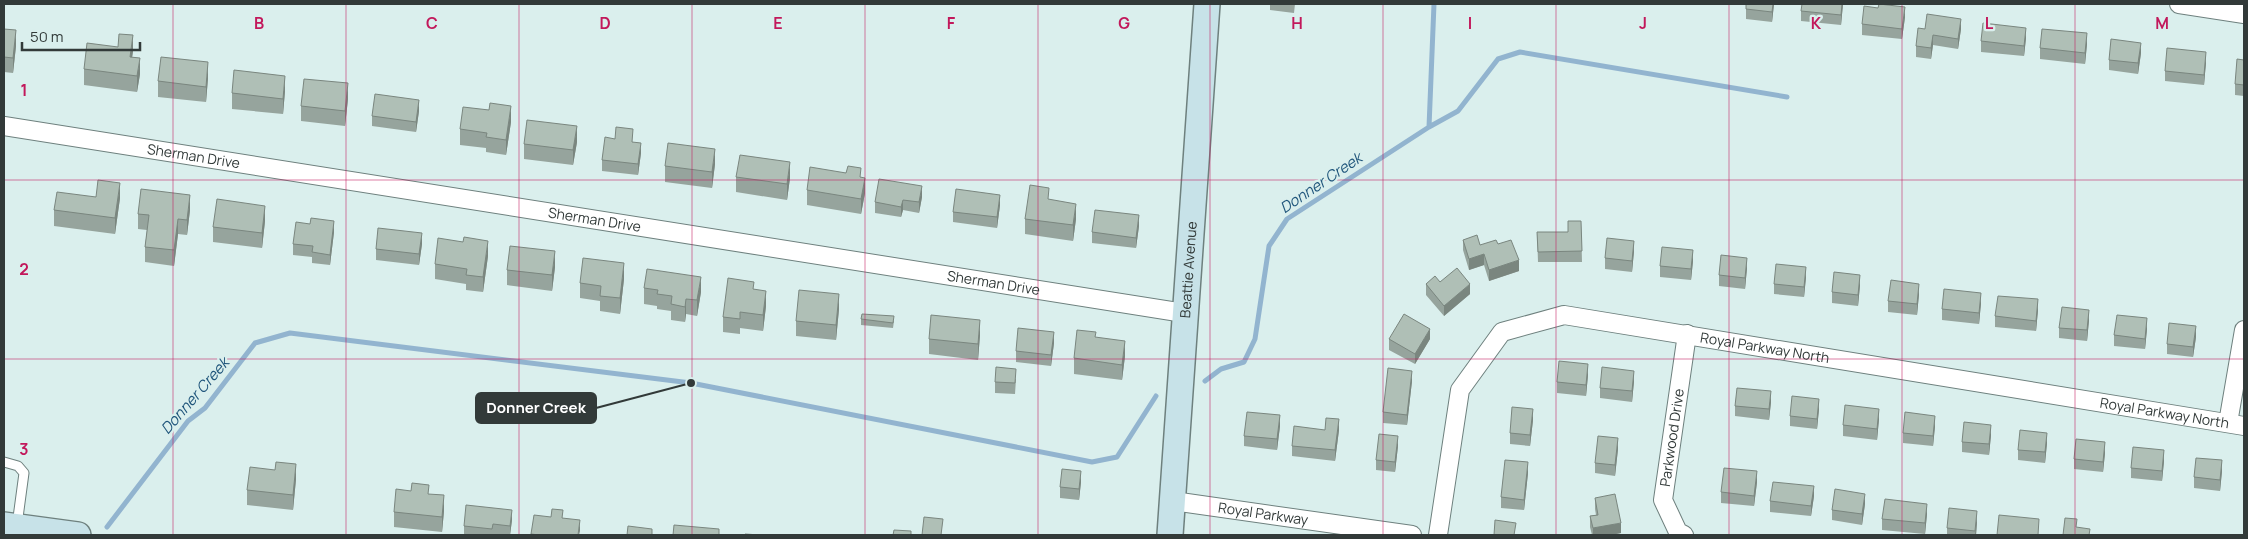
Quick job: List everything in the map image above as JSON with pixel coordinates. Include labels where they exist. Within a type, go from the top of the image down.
[{"type":"street","name":"Beattie Avenue","points":[[1170,535],[1207,4]]},
{"type":"street","points":[[2179,4],[2244,14]]},
{"type":"street","name":"Sherman Drive","points":[[4,126],[1184,313]]},
{"type":"street","name":"Royal Parkway North","points":[[1438,535],[1460,390],[1502,332],[1564,315],[2236,424]]},
{"type":"street","points":[[2236,424],[2244,330]]},
{"type":"street","name":"Parkwood Drive","points":[[1684,535],[1678,532],[1663,500],[1687,334]]},
{"type":"street","name":"Royal Parkway","points":[[1173,501],[1412,535]]},
{"type":"street","points":[[10,526],[78,535]]},
{"type":"lane","points":[[4,462],[18,466],[24,473],[10,526]]},
{"type":"building","points":[[1746,4],[1773,4],[1772,12],[1746,9]]},
{"type":"building","points":[[1802,4],[1842,4],[1841,15],[1801,11]]},
{"type":"building","points":[[1879,4],[1905,7],[1902,29],[1862,24],[1864,6],[1878,8]]},
{"type":"building","points":[[1927,14],[1961,19],[1958,39],[1933,35],[1931,48],[1916,46],[1918,28],[1925,29]]},
{"type":"building","points":[[1983,23],[2026,28],[2024,46],[1981,41]]},
{"type":"building","points":[[4,29],[16,30],[13,58],[4,57]]},
{"type":"building","points":[[2042,29],[2087,33],[2085,53],[2040,48]]},
{"type":"building","points":[[119,34],[133,35],[130,57],[140,58],[137,76],[84,69],[87,43],[118,47]]},
{"type":"building","points":[[2111,39],[2141,43],[2138,63],[2109,60]]},
{"type":"building","points":[[2167,48],[2206,52],[2204,75],[2165,71]]},
{"type":"building","points":[[161,57],[208,62],[206,87],[158,81]]},
{"type":"building","points":[[2237,59],[2244,60],[2244,85],[2235,84]]},
{"type":"building","points":[[234,70],[285,76],[283,99],[232,93]]},
{"type":"building","points":[[304,79],[348,83],[345,111],[301,106]]},
{"type":"building","points":[[375,94],[419,100],[416,122],[372,116]]},
{"type":"building","points":[[490,103],[511,106],[506,140],[486,137],[487,133],[460,129],[463,107],[489,110]]},
{"type":"building","points":[[527,120],[577,126],[573,150],[524,144]]},
{"type":"building","points":[[616,127],[633,129],[632,142],[641,143],[638,164],[602,160],[605,137],[615,139]]},
{"type":"building","points":[[668,143],[715,149],[712,172],[665,166]]},
{"type":"building","points":[[740,155],[790,162],[787,184],[736,177]]},
{"type":"building","points":[[848,166],[861,168],[860,177],[865,178],[861,199],[807,190],[810,167],[846,173]]},
{"type":"building","points":[[879,179],[922,186],[919,202],[903,200],[901,207],[875,202]]},
{"type":"building","points":[[98,180],[120,183],[115,218],[54,210],[57,192],[96,197]]},
{"type":"building","points":[[1030,185],[1049,188],[1048,199],[1076,204],[1073,225],[1025,219]]},
{"type":"building","points":[[141,189],[190,195],[187,220],[178,219],[174,250],[145,247],[149,215],[138,214]]},
{"type":"building","points":[[956,189],[1000,195],[997,217],[953,212]]},
{"type":"building","points":[[217,199],[265,206],[262,233],[213,227]]},
{"type":"building","points":[[1095,210],[1139,215],[1136,238],[1092,232]]},
{"type":"building","points":[[311,218],[334,221],[330,255],[312,252],[313,246],[293,244],[296,222],[310,224]]},
{"type":"building","points":[[1568,221],[1581,221],[1582,251],[1538,252],[1537,232],[1568,232]]},
{"type":"building","points":[[378,228],[422,233],[419,254],[376,249]]},
{"type":"building","points":[[1477,235],[1480,245],[1496,240],[1498,244],[1511,240],[1519,260],[1489,270],[1484,254],[1469,259],[1463,240]]},
{"type":"building","points":[[464,237],[488,241],[483,277],[466,275],[467,269],[435,264],[438,238],[463,242]]},
{"type":"building","points":[[1607,238],[1634,241],[1632,261],[1605,258]]},
{"type":"building","points":[[510,246],[555,251],[552,275],[507,270]]},
{"type":"building","points":[[1662,247],[1693,250],[1691,269],[1660,266]]},
{"type":"building","points":[[1721,255],[1747,258],[1745,278],[1719,275]]},
{"type":"building","points":[[583,258],[624,263],[620,298],[600,296],[601,286],[580,283]]},
{"type":"building","points":[[1776,264],[1806,267],[1804,287],[1774,284]]},
{"type":"building","points":[[1457,268],[1470,284],[1444,306],[1426,284],[1435,276],[1440,282]]},
{"type":"building","points":[[647,269],[701,277],[697,300],[686,299],[685,307],[671,304],[672,296],[657,294],[658,290],[644,288]]},
{"type":"building","points":[[1834,272],[1860,275],[1858,295],[1832,292]]},
{"type":"building","points":[[728,278],[754,282],[753,289],[766,291],[763,315],[740,312],[740,319],[723,317]]},
{"type":"building","points":[[1891,280],[1919,284],[1917,304],[1888,301]]},
{"type":"building","points":[[1944,289],[1981,293],[1979,313],[1942,309]]},
{"type":"building","points":[[799,290],[839,294],[836,325],[796,321]]},
{"type":"building","points":[[1998,296],[2038,299],[2036,321],[1995,316]]},
{"type":"building","points":[[2062,307],[2089,310],[2087,330],[2059,328]]},
{"type":"building","points":[[862,314],[894,316],[893,323],[861,319]]},
{"type":"building","points":[[1404,314],[1430,329],[1415,354],[1389,339]]},
{"type":"building","points":[[931,315],[980,320],[978,344],[929,339]]},
{"type":"building","points":[[2117,315],[2147,318],[2145,339],[2114,335]]},
{"type":"building","points":[[2169,323],[2196,326],[2193,347],[2167,344]]},
{"type":"building","points":[[1018,328],[1054,332],[1051,355],[1016,351]]},
{"type":"building","points":[[1077,330],[1096,332],[1095,337],[1125,341],[1122,365],[1074,358]]},
{"type":"building","points":[[1559,361],[1588,364],[1586,385],[1557,382]]},
{"type":"building","points":[[996,367],[1016,369],[1015,383],[995,382]]},
{"type":"building","points":[[1602,367],[1634,371],[1632,391],[1600,388]]},
{"type":"building","points":[[1388,368],[1412,371],[1407,415],[1383,412]]},
{"type":"building","points":[[1737,388],[1771,391],[1769,409],[1735,406]]},
{"type":"building","points":[[1792,396],[1819,399],[1817,419],[1790,416]]},
{"type":"building","points":[[1845,405],[1879,409],[1877,429],[1843,425]]},
{"type":"building","points":[[1512,407],[1533,409],[1530,435],[1510,433]]},
{"type":"building","points":[[1247,412],[1280,415],[1277,439],[1244,436]]},
{"type":"building","points":[[1905,412],[1935,416],[1933,436],[1903,433]]},
{"type":"building","points":[[1326,418],[1339,419],[1335,450],[1292,446],[1294,426],[1325,430]]},
{"type":"building","points":[[1964,422],[1991,425],[1989,444],[1962,442]]},
{"type":"building","points":[[2020,430],[2047,433],[2045,452],[2018,450]]},
{"type":"building","points":[[1379,434],[1398,436],[1395,462],[1376,460]]},
{"type":"building","points":[[1598,436],[1618,438],[1615,465],[1595,463]]},
{"type":"building","points":[[2076,439],[2105,442],[2103,462],[2074,459]]},
{"type":"building","points":[[2133,447],[2164,450],[2162,471],[2131,468]]},
{"type":"building","points":[[2196,458],[2222,460],[2220,480],[2194,477]]},
{"type":"building","points":[[1505,460],[1528,462],[1524,500],[1501,497]]},
{"type":"building","points":[[276,462],[296,464],[293,495],[247,490],[250,467],[275,470]]},
{"type":"building","points":[[1724,468],[1757,471],[1754,496],[1721,492]]},
{"type":"building","points":[[1062,469],[1081,471],[1079,489],[1060,487]]},
{"type":"building","points":[[1773,482],[1814,486],[1811,506],[1770,501]]},
{"type":"building","points":[[412,483],[429,485],[428,494],[444,495],[442,517],[394,512],[396,489],[411,491]]},
{"type":"building","points":[[1835,489],[1865,494],[1862,514],[1832,510]]},
{"type":"building","points":[[1615,494],[1621,523],[1593,528],[1590,516],[1598,515],[1595,498]]},
{"type":"building","points":[[1885,499],[1927,504],[1925,523],[1882,519]]},
{"type":"building","points":[[466,505],[512,510],[510,526],[493,524],[492,529],[464,526]]},
{"type":"building","points":[[1949,508],[1977,511],[1975,531],[1947,528]]},
{"type":"building","points":[[552,509],[563,510],[562,518],[580,520],[578,535],[531,534],[534,515],[551,517]]},
{"type":"building","points":[[1999,515],[2039,519],[2038,535],[1997,535]]},
{"type":"building","points":[[924,517],[943,519],[941,535],[922,535]]},
{"type":"building","points":[[2065,518],[2077,519],[2076,527],[2090,529],[2089,535],[2063,535]]},
{"type":"building","points":[[1495,520],[1516,523],[1514,535],[1494,535]]},
{"type":"building","points":[[674,525],[719,529],[719,535],[673,535]]},
{"type":"building","points":[[628,526],[652,529],[652,535],[627,535]]},
{"type":"building","points":[[894,530],[911,531],[911,535],[893,535]]},
{"type":"waterway","name":"Donner Creek","points":[[1205,381],[1221,369],[1244,362],[1255,339],[1269,246],[1287,219],[1429,127],[1434,4]]},
{"type":"waterway","points":[[1429,127],[1458,111],[1498,59],[1520,52],[1787,97]]},
{"type":"waterway","name":"Donner Creek","points":[[107,527],[188,421],[205,408],[255,343],[290,333],[691,383],[1092,462],[1117,457],[1156,396]]},
{"type":"place","name":"Donner Creek","points":[[691,383]]}]
